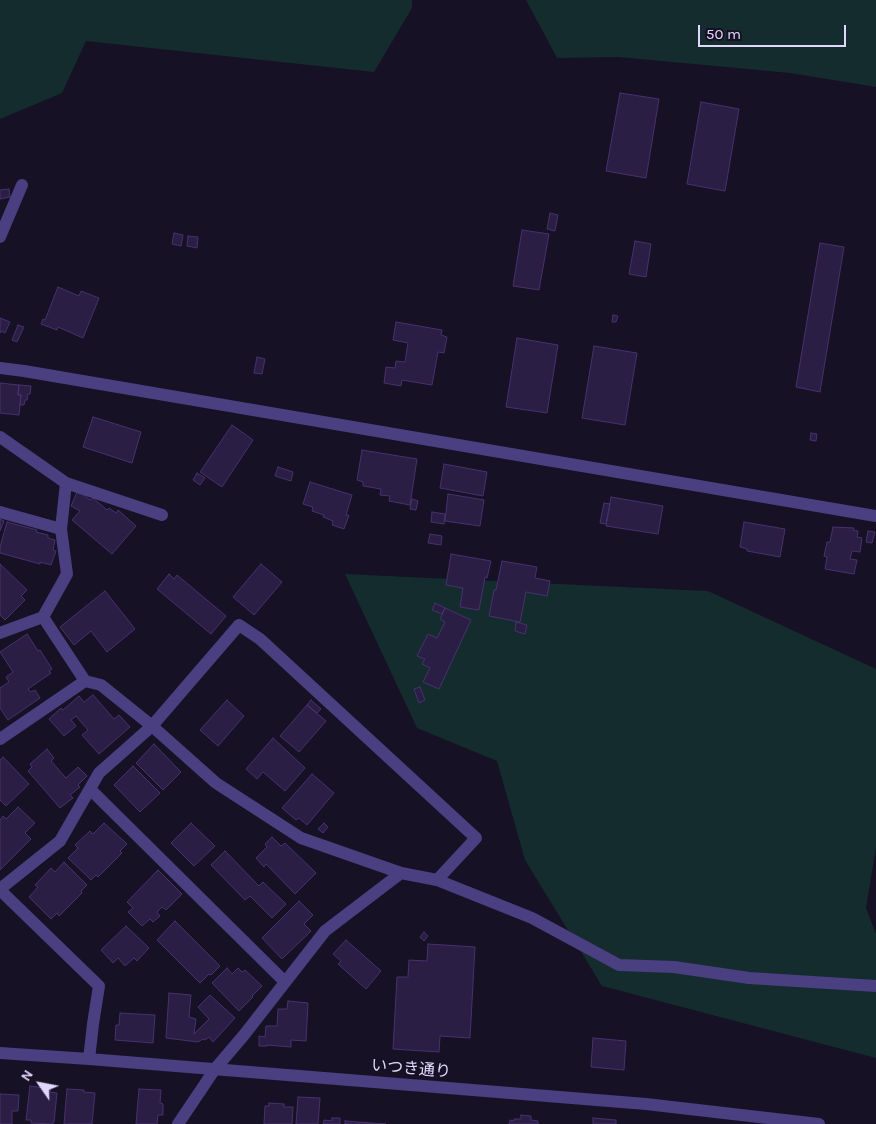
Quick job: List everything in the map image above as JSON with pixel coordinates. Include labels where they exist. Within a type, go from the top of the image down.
[{"type":"street","points":[[0,237],[22,185]]},
{"type":"street","points":[[0,368],[876,516]]},
{"type":"street","points":[[0,437],[66,483],[162,515]]},
{"type":"street","points":[[0,633],[43,617],[67,574],[61,529],[66,483]]},
{"type":"street","points":[[0,512],[61,529]]},
{"type":"street","points":[[43,617],[85,681],[101,685],[152,726],[216,783],[301,838],[401,873],[437,880],[532,918],[619,965],[674,967],[749,978],[876,986]]},
{"type":"street","points":[[89,1059],[92,1024],[99,986],[0,889],[60,841],[99,773],[152,726],[239,625],[260,639],[476,838],[437,880]]},
{"type":"street","points":[[0,739],[85,681]]},
{"type":"street","points":[[90,789],[285,982]]},
{"type":"street","points":[[178,1124],[215,1069],[325,931],[401,873]]},
{"type":"street","name":"いつき通り","points":[[0,1053],[646,1104],[784,1122],[819,1124]]},
{"type":"green space","points":[[0,0],[412,0],[412,8],[374,72],[86,41],[62,93],[0,119]]},
{"type":"green space","points":[[526,0],[876,0],[876,87],[790,73],[619,57],[557,58]]},
{"type":"green space","points":[[345,574],[708,591],[876,669],[876,847],[866,908],[876,934],[876,1058],[602,986],[525,860],[497,761],[417,728]]},
{"type":"building","points":[[620,93],[659,99],[646,178],[606,171]]},
{"type":"building","points":[[701,102],[739,109],[725,191],[687,184]]},
{"type":"building","points":[[9,189],[10,197],[0,199],[0,190]]},
{"type":"building","points":[[550,213],[558,215],[555,231],[547,229]]},
{"type":"building","points":[[522,230],[549,234],[539,290],[513,286]]},
{"type":"building","points":[[174,233],[183,235],[181,246],[172,244]]},
{"type":"building","points":[[188,236],[198,237],[197,248],[187,246]]},
{"type":"building","points":[[635,241],[651,244],[646,277],[629,274]]},
{"type":"building","points":[[820,243],[844,247],[820,392],[796,387]]},
{"type":"building","points":[[58,287],[79,296],[81,291],[99,298],[83,338],[58,327],[57,330],[41,324],[43,319],[45,320]]},
{"type":"building","points":[[613,315],[618,316],[616,322],[612,322]]},
{"type":"building","points":[[0,318],[10,322],[5,333],[1,331],[0,333]]},
{"type":"building","points":[[396,322],[442,330],[441,335],[447,337],[444,353],[438,352],[432,385],[402,380],[401,386],[384,383],[386,367],[395,368],[396,361],[405,362],[408,343],[393,340]]},
{"type":"building","points":[[18,325],[24,327],[17,342],[12,340]]},
{"type":"building","points":[[517,338],[558,345],[547,413],[506,407]]},
{"type":"building","points":[[594,346],[637,353],[625,425],[582,418]]},
{"type":"building","points":[[257,357],[265,359],[262,374],[254,373]]},
{"type":"building","points":[[0,383],[19,385],[18,395],[21,395],[19,415],[0,413]]},
{"type":"building","points":[[19,385],[31,386],[30,394],[28,394],[24,405],[20,405]]},
{"type":"building","points":[[93,417],[141,432],[132,463],[83,447]]},
{"type":"building","points":[[232,425],[253,440],[222,487],[200,472]]},
{"type":"building","points":[[811,433],[817,434],[816,441],[810,440]]},
{"type":"building","points":[[362,450],[417,459],[410,505],[389,501],[390,496],[380,495],[381,489],[363,486],[363,482],[357,480]]},
{"type":"building","points":[[444,464],[487,472],[483,496],[440,488]]},
{"type":"building","points":[[278,467],[293,472],[291,481],[275,476]]},
{"type":"building","points":[[197,473],[205,478],[200,485],[193,480]]},
{"type":"building","points":[[310,482],[352,495],[346,515],[349,515],[344,529],[332,525],[333,521],[323,517],[324,515],[312,511],[313,507],[303,504]]},
{"type":"building","points":[[77,492],[90,500],[93,498],[107,510],[109,508],[116,513],[118,510],[136,526],[112,554],[72,520],[80,511],[71,506]]},
{"type":"building","points":[[448,494],[484,500],[480,526],[445,521]]},
{"type":"building","points":[[611,497],[663,506],[658,534],[606,526]]},
{"type":"building","points":[[412,499],[418,501],[416,510],[410,509]]},
{"type":"building","points":[[604,503],[610,504],[606,524],[600,523]]},
{"type":"building","points":[[432,512],[445,514],[444,524],[431,522]]},
{"type":"building","points":[[0,519],[4,521],[0,531]]},
{"type":"building","points":[[7,522],[37,530],[36,532],[48,535],[48,538],[55,540],[53,550],[56,551],[51,565],[40,562],[40,564],[0,553]]},
{"type":"building","points":[[744,522],[785,529],[780,557],[747,551],[747,549],[740,547]]},
{"type":"building","points":[[833,527],[854,528],[853,530],[858,531],[857,537],[862,538],[860,552],[852,551],[850,559],[857,560],[854,574],[825,569],[827,557],[824,556],[827,542],[830,542]]},
{"type":"building","points":[[868,531],[875,532],[872,543],[866,542]]},
{"type":"building","points":[[430,534],[442,536],[441,545],[428,543]]},
{"type":"building","points":[[451,554],[491,561],[487,578],[485,577],[479,610],[460,607],[463,588],[446,585]]},
{"type":"building","points":[[502,561],[537,567],[535,578],[550,581],[547,596],[526,592],[520,622],[489,616]]},
{"type":"building","points":[[0,564],[27,590],[21,596],[25,600],[5,620],[0,615]]},
{"type":"building","points":[[261,564],[282,582],[254,615],[233,597]]},
{"type":"building","points":[[169,574],[174,579],[177,575],[226,616],[211,634],[157,589]]},
{"type":"building","points":[[105,591],[135,629],[107,652],[91,631],[74,645],[60,627]]},
{"type":"building","points":[[435,603],[445,608],[442,614],[432,610]]},
{"type":"building","points":[[445,608],[471,620],[439,689],[423,682],[430,668],[422,664],[425,659],[417,656],[428,634],[437,638],[445,622],[440,619]]},
{"type":"building","points":[[516,622],[527,625],[525,634],[515,631]]},
{"type":"building","points":[[27,634],[52,669],[49,671],[51,673],[28,689],[31,692],[35,690],[40,698],[8,720],[0,708],[0,688],[9,682],[6,677],[13,672],[0,652]]},
{"type":"building","points":[[420,687],[425,700],[419,703],[414,689]]},
{"type":"building","points":[[93,695],[114,719],[119,715],[130,727],[99,754],[82,735],[88,730],[76,716],[71,720],[76,726],[64,736],[49,719],[79,696],[84,702]]},
{"type":"building","points":[[227,700],[244,716],[218,746],[200,730]]},
{"type":"building","points":[[311,700],[321,709],[317,713],[307,705]]},
{"type":"building","points":[[307,705],[326,721],[299,752],[280,736]]},
{"type":"building","points":[[273,738],[305,768],[285,791],[263,772],[257,779],[246,769]]},
{"type":"building","points":[[154,744],[181,772],[163,790],[136,763]]},
{"type":"building","points":[[47,749],[54,758],[51,761],[66,778],[78,767],[87,776],[78,785],[80,787],[70,795],[73,798],[60,808],[28,771],[32,767],[30,764]]},
{"type":"building","points":[[3,757],[29,784],[6,806],[0,800],[0,760]]},
{"type":"building","points":[[133,766],[160,793],[140,812],[114,785]]},
{"type":"building","points":[[312,774],[334,793],[307,825],[299,818],[296,820],[282,808]]},
{"type":"building","points":[[18,807],[35,823],[25,833],[31,839],[0,870],[0,820],[3,816],[6,819]]},
{"type":"building","points":[[104,823],[127,844],[120,851],[122,853],[98,877],[96,875],[91,880],[68,858],[78,848],[75,845],[90,831],[93,834]]},
{"type":"building","points":[[191,823],[215,846],[194,866],[171,843]]},
{"type":"building","points":[[324,823],[328,827],[323,833],[318,829]]},
{"type":"building","points":[[272,837],[281,846],[285,843],[316,873],[295,894],[266,864],[264,867],[256,858],[267,847],[265,844]]},
{"type":"building","points":[[225,851],[259,886],[263,882],[286,904],[272,918],[250,896],[245,900],[211,865]]},
{"type":"building","points":[[64,862],[87,885],[81,891],[82,893],[59,916],[57,913],[51,919],[29,897],[38,887],[35,885],[51,868],[55,872]]},
{"type":"building","points":[[158,870],[182,894],[166,910],[162,907],[157,912],[160,916],[153,922],[150,919],[142,926],[128,912],[133,908],[127,902]]},
{"type":"building","points":[[299,901],[313,915],[304,924],[311,931],[282,959],[262,938]]},
{"type":"building","points":[[175,921],[220,966],[200,983],[157,940]]},
{"type":"building","points":[[126,926],[149,948],[137,961],[134,958],[125,966],[118,958],[113,963],[101,950]]},
{"type":"building","points":[[424,932],[428,936],[424,941],[420,937]]},
{"type":"building","points":[[346,940],[381,971],[366,989],[338,964],[341,961],[333,954]]},
{"type":"building","points":[[428,944],[475,947],[470,1038],[440,1036],[439,1052],[393,1049],[397,977],[408,977],[409,960],[427,961]]},
{"type":"building","points":[[227,968],[232,974],[238,968],[242,972],[245,970],[262,986],[239,1011],[212,983]]},
{"type":"building","points":[[169,993],[191,995],[189,1017],[196,1019],[194,1034],[209,1019],[198,1007],[210,995],[235,1018],[213,1042],[209,1037],[198,1042],[166,1038]]},
{"type":"building","points":[[288,1001],[308,1003],[306,1041],[291,1040],[291,1047],[259,1046],[259,1036],[265,1037],[266,1026],[277,1026],[278,1009],[287,1009]]},
{"type":"building","points":[[120,1013],[155,1015],[153,1043],[115,1040],[116,1025],[119,1025]]},
{"type":"building","points":[[593,1038],[626,1041],[624,1070],[591,1067]]},
{"type":"building","points":[[30,1086],[51,1089],[50,1092],[57,1093],[53,1124],[31,1123],[31,1120],[26,1120]]},
{"type":"building","points":[[67,1089],[95,1093],[92,1124],[64,1124]]},
{"type":"building","points":[[139,1089],[161,1090],[160,1103],[163,1104],[163,1115],[158,1115],[157,1124],[136,1124]]},
{"type":"building","points":[[0,1094],[19,1095],[18,1111],[12,1111],[12,1124],[0,1124]]},
{"type":"building","points":[[298,1097],[320,1098],[318,1124],[296,1124]]},
{"type":"building","points":[[269,1103],[293,1107],[292,1124],[264,1124],[265,1106],[269,1106]]},
{"type":"building","points":[[521,1115],[531,1116],[531,1120],[538,1121],[538,1124],[509,1124],[510,1120],[521,1119]]},
{"type":"building","points":[[332,1118],[340,1118],[340,1124],[323,1124],[324,1120],[332,1121]]},
{"type":"building","points":[[593,1118],[616,1120],[616,1124],[593,1124]]},
{"type":"building","points":[[345,1121],[386,1124],[345,1124]]}]
